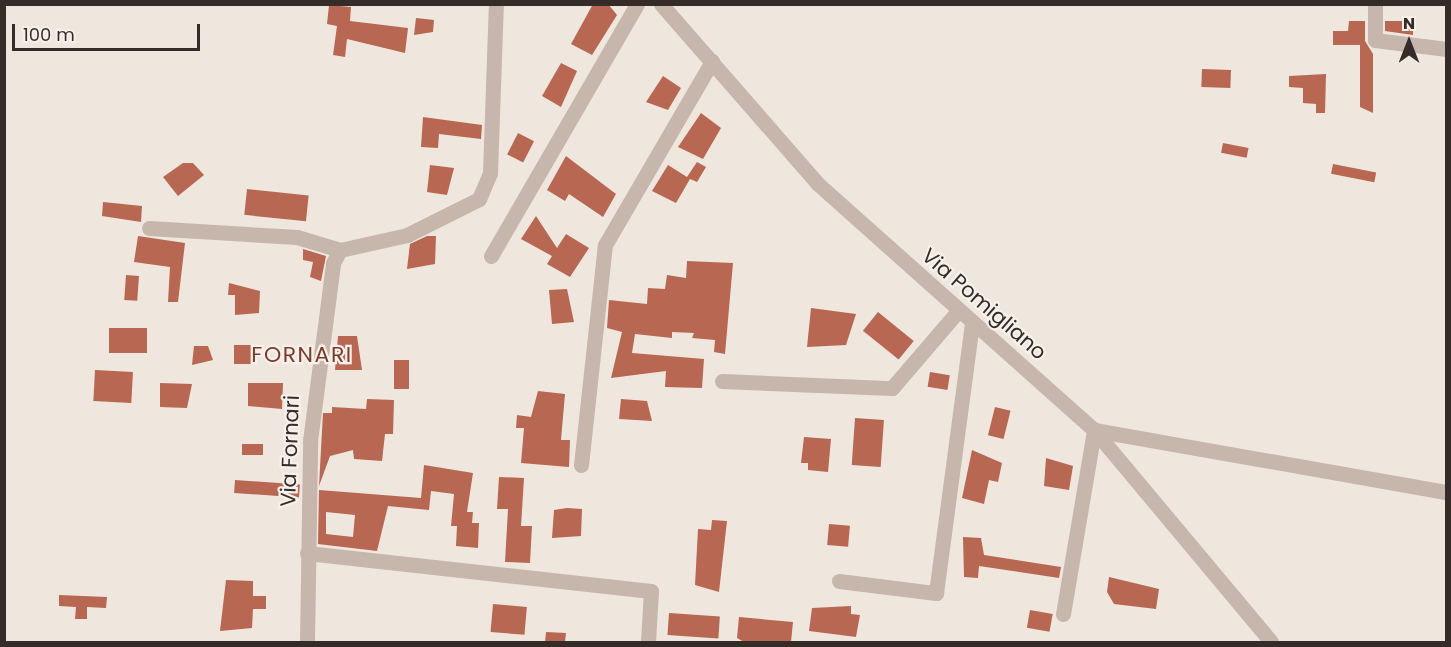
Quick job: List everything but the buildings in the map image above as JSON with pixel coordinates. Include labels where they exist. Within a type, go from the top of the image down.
[{"type":"street","points":[[148,228],[297,237],[340,250],[407,235],[479,199],[490,173],[496,4]]},
{"type":"street","points":[[491,256],[637,4]]},
{"type":"street","name":"Via Pomigliano","points":[[662,4],[818,184],[957,311],[1094,430],[1271,642]]},
{"type":"street","points":[[1375,4],[1375,40],[1446,49]]},
{"type":"street","points":[[581,465],[605,246],[712,61]]},
{"type":"street","name":"Via Fornari","points":[[307,642],[307,553],[314,382],[324,307],[340,250]]},
{"type":"street","points":[[722,381],[892,388],[957,311]]},
{"type":"street","points":[[839,581],[936,593],[972,323]]},
{"type":"street","points":[[1064,614],[1094,430],[1446,492]]},
{"type":"street","points":[[307,553],[651,591],[648,642]]},
{"type":"district","name":"FORNARI","points":[[302,355]]}]
